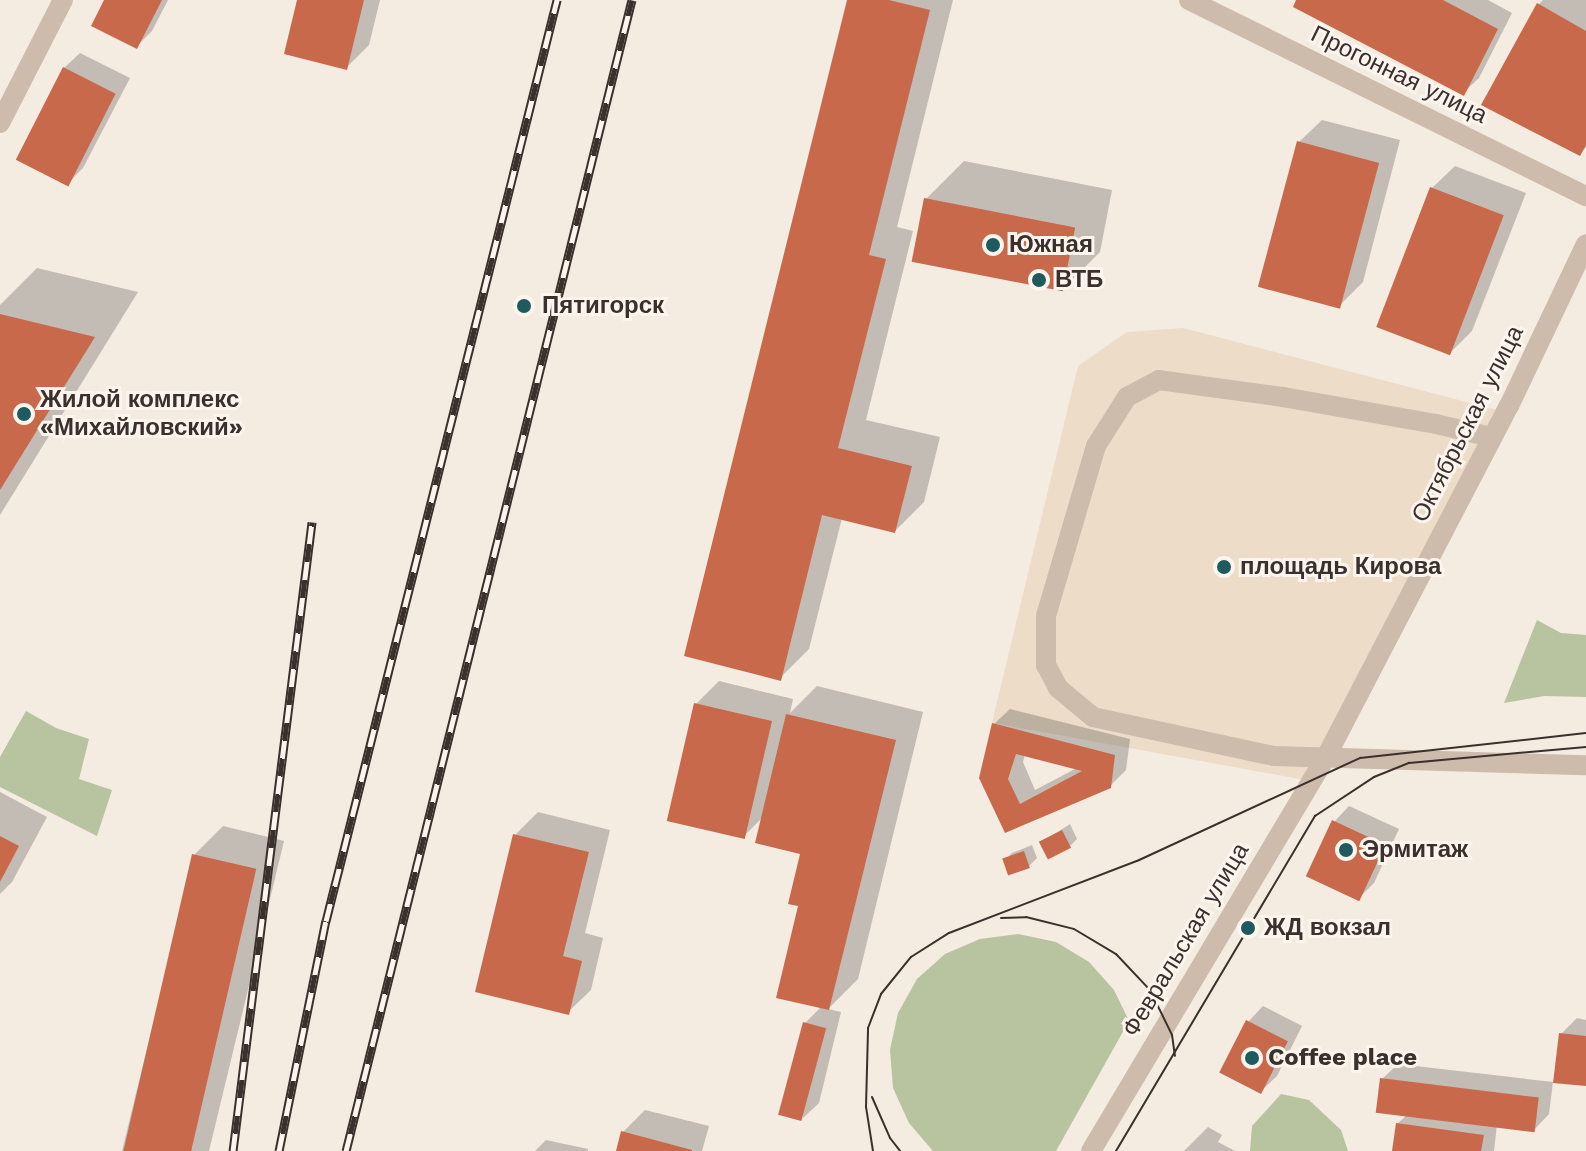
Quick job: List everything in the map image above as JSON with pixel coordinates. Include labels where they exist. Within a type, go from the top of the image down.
[{"type":"street","points":[[0,123],[63,0]]},
{"type":"street","name":"Прогонная улица","points":[[1189,0],[1586,196]]},
{"type":"street","name":"Октябрьская улица","points":[[1327,755],[1491,437],[1586,244]]},
{"type":"street","points":[[1491,437],[1299,400],[1159,380],[1127,397],[1096,446],[1046,616],[1046,665],[1058,688],[1093,717],[1274,756],[1327,755],[1586,765]]},
{"type":"street","name":"Февральская улица","points":[[1091,1151],[1327,755]]},
{"type":"green space","points":[[1537,620],[1561,633],[1586,635],[1586,697],[1544,696],[1504,703]]},
{"type":"green space","points":[[26,711],[56,728],[89,739],[79,779],[112,790],[97,836],[0,787],[0,757]]},
{"type":"green space","points":[[1018,934],[1056,942],[1089,962],[1114,990],[1129,1021],[1056,1151],[933,1151],[909,1123],[893,1088],[890,1050],[898,1013],[917,979],[945,954],[980,939]]},
{"type":"green space","points":[[1281,1094],[1309,1100],[1341,1130],[1348,1151],[1250,1151],[1252,1126]]},
{"type":"shaded area","name":"площадь Кирова","points":[[1183,328],[1497,410],[1311,781],[992,723],[1078,366],[1127,332]]},
{"type":"building","points":[[104,0],[162,0],[137,49],[91,26]]},
{"type":"building","points":[[297,0],[364,0],[347,70],[284,54]]},
{"type":"building","points":[[847,0],[889,0],[930,10],[869,255],[886,259],[838,448],[912,466],[895,533],[822,515],[781,681],[684,656]]},
{"type":"building","points":[[1296,0],[1443,0],[1498,29],[1464,96],[1293,7]]},
{"type":"building","points":[[1537,3],[1586,31],[1586,145],[1580,156],[1481,105]]},
{"type":"building","points":[[63,67],[116,94],[68,186],[16,160]]},
{"type":"building","points":[[1297,141],[1379,163],[1340,309],[1258,287]]},
{"type":"building","points":[[1430,187],[1504,215],[1450,355],[1376,327]]},
{"type":"building","name":"Южная","points":[[924,198],[1075,227],[1063,291],[912,262]]},
{"type":"building","name":"Жилой комплекс «Михайловский»","points":[[0,314],[95,337],[0,490]]},
{"type":"building","points":[[694,703],[772,721],[745,839],[667,821]]},
{"type":"building","points":[[786,714],[896,740],[829,1010],[776,998],[798,906],[788,904],[800,854],[755,843]]},
{"type":"building","points":[[992,723],[1115,755],[1111,788],[1005,833],[979,778]],"holes":[[[1016,754],[1082,771],[1020,804],[1008,779]]]},
{"type":"building","points":[[1332,820],[1385,845],[1359,901],[1306,876]]},
{"type":"building","points":[[1062,830],[1071,848],[1048,860],[1039,842]]},
{"type":"building","points":[[513,834],[589,852],[563,956],[582,961],[569,1015],[475,992]]},
{"type":"building","points":[[0,836],[19,846],[0,882]]},
{"type":"building","points":[[1024,851],[1030,868],[1008,876],[1002,858]]},
{"type":"building","points":[[192,854],[256,869],[191,1151],[123,1151]]},
{"type":"building","points":[[1246,1020],[1288,1041],[1261,1094],[1219,1073]]},
{"type":"building","points":[[803,1022],[826,1028],[801,1121],[778,1115]]},
{"type":"building","points":[[1559,1033],[1586,1036],[1586,1086],[1553,1083]]},
{"type":"building","points":[[1380,1078],[1539,1097],[1535,1132],[1376,1113]]},
{"type":"building","points":[[1396,1123],[1484,1135],[1481,1151],[1392,1151]]},
{"type":"building","points":[[621,1131],[692,1150],[692,1151],[616,1151]]},
{"type":"tram line","points":[[873,1151],[866,1107],[868,1028],[881,994],[911,957],[949,933],[1137,861],[1360,758],[1586,733]]},
{"type":"tram line","points":[[1116,1151],[1315,816],[1374,777],[1409,763],[1586,747]]},
{"type":"tram line","points":[[1001,918],[1026,917],[1074,929],[1116,954],[1150,990],[1172,1035],[1175,1056]]},
{"type":"tram line","points":[[872,1097],[890,1138],[900,1151]]},
{"type":"railway","points":[[279,1151],[326,921],[557,0]]},
{"type":"railway","points":[[346,1151],[632,0]]},
{"type":"railway","points":[[233,1151],[312,522]]},
{"type":"place","name":"Южная","points":[[993,245]]},
{"type":"place","name":"ВТБ","points":[[1039,280]]},
{"type":"place","name":"Пятигорск","points":[[524,306]]},
{"type":"place","name":"Жилой комплекс «Михайловский»","points":[[24,414]]},
{"type":"place","name":"площадь Кирова","points":[[1224,567]]},
{"type":"place","name":"Эрмитаж","points":[[1346,850]]},
{"type":"place","name":"ЖД вокзал","points":[[1248,928]]},
{"type":"place","name":"Coffee place","points":[[1252,1058]]}]
